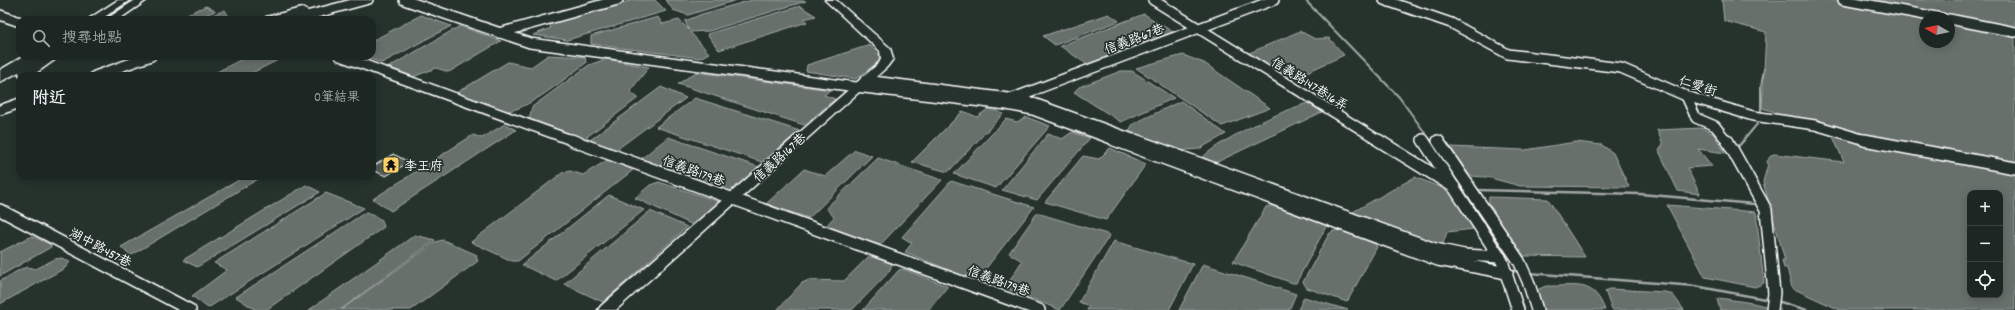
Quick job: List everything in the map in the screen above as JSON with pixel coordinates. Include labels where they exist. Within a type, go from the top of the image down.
[{"type":"main road","points":[[286,16],[345,0]]},
{"type":"main road","points":[[307,16],[366,0]]},
{"type":"main road","points":[[0,77],[28,60]]},
{"type":"main road","points":[[27,72],[46,60]]},
{"type":"main road","points":[[0,89],[16,79]]},
{"type":"street","points":[[99,16],[125,0]]},
{"type":"street","points":[[116,16],[142,0]]},
{"type":"street","points":[[404,0],[530,43],[1010,101],[1063,112],[1435,249],[1504,265]]},
{"type":"street","points":[[499,33],[618,0]]},
{"type":"street","name":"信義路167巷","points":[[606,310],[883,65],[887,59],[886,50],[830,0]]},
{"type":"street","name":"信義路147巷16弄","points":[[1153,0],[1454,187]]},
{"type":"street","name":"信義路67巷","points":[[1010,101],[1196,28],[1274,0]]},
{"type":"street","name":"仁愛街","points":[[1384,0],[1451,23],[1508,54],[1622,68],[1686,96],[1753,116],[1803,122],[1843,132],[1859,139],[2015,168]]},
{"type":"street","points":[[1843,0],[1919,14]]},
{"type":"street","points":[[0,15],[16,21]]},
{"type":"street","points":[[1955,20],[2015,32]]},
{"type":"street","points":[[106,72],[140,60]]},
{"type":"street","name":"信義路179巷","points":[[351,60],[1039,310]]},
{"type":"street","points":[[1686,96],[1696,118],[1715,126],[1724,135],[1766,210],[1772,305]]},
{"type":"street","points":[[1010,101],[1438,260],[1504,265]]},
{"type":"street","points":[[0,110],[16,104]]},
{"type":"street","points":[[1422,140],[1504,265],[1518,310]]},
{"type":"street","points":[[1438,141],[1519,261],[1526,276],[1537,310]]},
{"type":"street","name":"湖中路457巷","points":[[0,210],[190,310]]},
{"type":"shaded area","points":[[633,0],[655,0],[666,11],[567,40],[533,35],[551,28],[549,23]]},
{"type":"shaded area","points":[[666,0],[737,0],[688,15],[673,10]]},
{"type":"shaded area","points":[[752,0],[806,1],[709,31],[690,32],[709,53],[700,58],[591,44],[591,36],[658,17],[662,24],[679,20],[689,30],[685,21],[702,14]]},
{"type":"shaded area","points":[[1722,0],[2015,0],[2015,310],[1840,310],[1792,288],[1787,268],[1784,268],[1782,260],[1785,260],[1763,182],[1768,164],[1767,162],[1771,155],[1774,154],[1844,162],[1827,123],[1779,116],[1772,111],[1762,108],[1766,32],[1724,21]]},
{"type":"shaded area","points":[[206,6],[215,11],[203,16],[182,16]]},
{"type":"shaded area","points":[[800,6],[816,16],[804,19],[807,22],[719,50],[707,34]]},
{"type":"shaded area","points":[[225,10],[229,16],[210,16]]},
{"type":"shaded area","points":[[1109,14],[1119,21],[1055,45],[1043,36]]},
{"type":"shaded area","points":[[1144,14],[1176,34],[1088,65],[1060,46]]},
{"type":"shaded area","points":[[421,15],[451,26],[382,63],[373,60],[376,60],[376,39]]},
{"type":"shaded area","points":[[460,26],[501,41],[449,72],[436,68],[413,77],[389,67]]},
{"type":"shaded area","points":[[1300,31],[1315,39],[1329,38],[1344,55],[1290,80],[1247,54]]},
{"type":"shaded area","points":[[870,45],[880,56],[879,61],[856,79],[806,71],[807,65]]},
{"type":"shaded area","points":[[548,55],[585,57],[586,63],[547,92],[515,109],[506,111],[501,110],[481,104],[456,93],[508,62],[531,67]]},
{"type":"shaded area","points":[[1183,55],[1204,63],[1270,108],[1222,126],[1136,68]]},
{"type":"shaded area","points":[[606,59],[649,67],[630,91],[638,98],[584,139],[529,120],[532,107],[589,65]]},
{"type":"shaded area","points":[[240,60],[278,60],[254,72],[217,72]]},
{"type":"shaded area","points":[[1121,71],[1132,71],[1174,98],[1121,122],[1074,92],[1079,87]]},
{"type":"shaded area","points":[[696,72],[830,90],[824,95],[835,99],[804,125],[678,84]]},
{"type":"shaded area","points":[[661,87],[686,98],[616,150],[590,140]]},
{"type":"shaded area","points":[[695,98],[800,131],[762,162],[656,127]]},
{"type":"shaded area","points":[[1181,101],[1226,134],[1199,149],[1177,151],[1128,133],[1133,124]]},
{"type":"shaded area","points":[[1308,103],[1322,112],[1215,163],[1203,157],[1223,142],[1253,126]]},
{"type":"shaded area","points":[[988,109],[998,111],[1003,114],[948,172],[912,162],[963,111],[977,117]]},
{"type":"shaded area","points":[[1026,117],[1050,126],[996,188],[954,174],[1006,119],[1017,122]]},
{"type":"shaded area","points":[[505,124],[516,130],[391,211],[373,199],[473,135],[482,138]]},
{"type":"shaded area","points":[[1701,128],[1714,134],[1725,153],[1698,149],[1712,166],[1687,168],[1700,194],[1678,191],[1659,151],[1663,144],[1657,130]]},
{"type":"shaded area","points":[[1072,132],[1090,138],[1037,200],[1002,190],[1048,134],[1062,139]]},
{"type":"shaded area","points":[[668,137],[759,167],[732,193],[641,159]]},
{"type":"shaded area","points":[[1576,142],[1602,145],[1613,153],[1629,187],[1520,186],[1487,177],[1470,176],[1450,147],[1525,150]]},
{"type":"shaded area","points":[[1110,148],[1146,164],[1106,220],[1045,202],[1083,156],[1099,159]]},
{"type":"shaded area","points":[[855,150],[872,156],[809,218],[766,204],[804,169],[825,176]]},
{"type":"shaded area","points":[[878,158],[942,180],[880,245],[825,227],[834,217],[826,208]]},
{"type":"shaded area","points":[[609,159],[633,170],[518,261],[512,261],[471,242],[562,173],[570,171],[583,175]]},
{"type":"shaded area","points":[[1415,177],[1452,192],[1474,229],[1447,232],[1442,247],[1351,213]]},
{"type":"shaded area","points":[[239,180],[256,180],[130,256],[121,247]]},
{"type":"shaded area","points":[[951,181],[1034,207],[976,281],[905,252],[912,243],[902,237]]},
{"type":"shaded area","points":[[659,182],[720,202],[693,225],[635,198],[650,185]]},
{"type":"shaded area","points":[[306,185],[320,192],[197,267],[183,260]]},
{"type":"shaded area","points":[[326,193],[364,208],[208,308],[192,296],[227,270],[214,263]]},
{"type":"shaded area","points":[[609,195],[644,210],[556,281],[522,265]]},
{"type":"shaded area","points":[[1489,197],[1548,199],[1585,257],[1524,256],[1488,206]]},
{"type":"shaded area","points":[[1275,205],[1327,225],[1296,283],[1233,262],[1266,207]]},
{"type":"shaded area","points":[[1667,205],[1756,212],[1764,283],[1755,287],[1705,277]]},
{"type":"shaded area","points":[[650,211],[687,227],[603,302],[564,284]]},
{"type":"shaded area","points":[[366,212],[382,220],[384,227],[266,310],[256,310],[236,297]]},
{"type":"shaded area","points":[[1037,213],[1110,235],[1060,310],[1005,288],[1022,261],[1009,253]]},
{"type":"shaded area","points":[[1341,230],[1374,243],[1377,247],[1347,302],[1307,288],[1303,282],[1329,234],[1333,231]]},
{"type":"shaded area","points":[[415,235],[435,240],[340,310],[309,310]]},
{"type":"shaded area","points":[[32,236],[51,245],[51,247],[0,276],[0,252]]},
{"type":"shaded area","points":[[443,240],[477,255],[476,257],[478,261],[411,310],[341,310],[435,242]]},
{"type":"shaded area","points":[[1114,241],[1193,264],[1169,310],[1087,310],[1089,306],[1079,302]]},
{"type":"shaded area","points":[[868,257],[892,264],[889,272],[852,310],[777,310],[802,283],[809,280],[844,281]]},
{"type":"shaded area","points":[[62,258],[70,262],[65,268],[0,304],[0,281],[21,269],[28,267],[36,269],[55,259]]},
{"type":"shaded area","points":[[1203,264],[1296,294],[1289,310],[1179,310]]},
{"type":"shaded area","points":[[903,269],[947,287],[929,310],[863,310],[899,270]]},
{"type":"shaded area","points":[[1546,286],[1582,286],[1595,293],[1605,310],[1540,310],[1536,292]]},
{"type":"shaded area","points":[[1610,289],[1665,292],[1673,295],[1684,310],[1612,310],[1605,291]]},
{"type":"shaded area","points":[[1304,297],[1348,310],[1298,310]]},
{"type":"shaded area","points":[[1719,298],[1753,303],[1781,310],[1720,310],[1717,299]]},
{"type":"building","name":"李王府","points":[[393,154],[409,162],[386,176],[376,172],[376,165]]},
{"type":"waterway","points":[[1305,0],[1399,97],[1431,141]]},
{"type":"waterway","points":[[1761,115],[1761,87],[1764,69]]},
{"type":"waterway","points":[[823,78],[860,83]]},
{"type":"waterway","points":[[1743,141],[1758,123]]},
{"type":"waterway","points":[[1430,140],[1468,199]]},
{"type":"waterway","points":[[1736,149],[1744,140]]},
{"type":"waterway","points":[[1475,190],[1640,194],[1754,204]]},
{"type":"waterway","points":[[1509,270],[1520,272]]},
{"type":"waterway","points":[[1529,273],[1695,286],[1770,300]]},
{"type":"waterway","points":[[1777,301],[1807,310]]},
{"type":"place","name":"李王府","points":[[391,165]]}]
